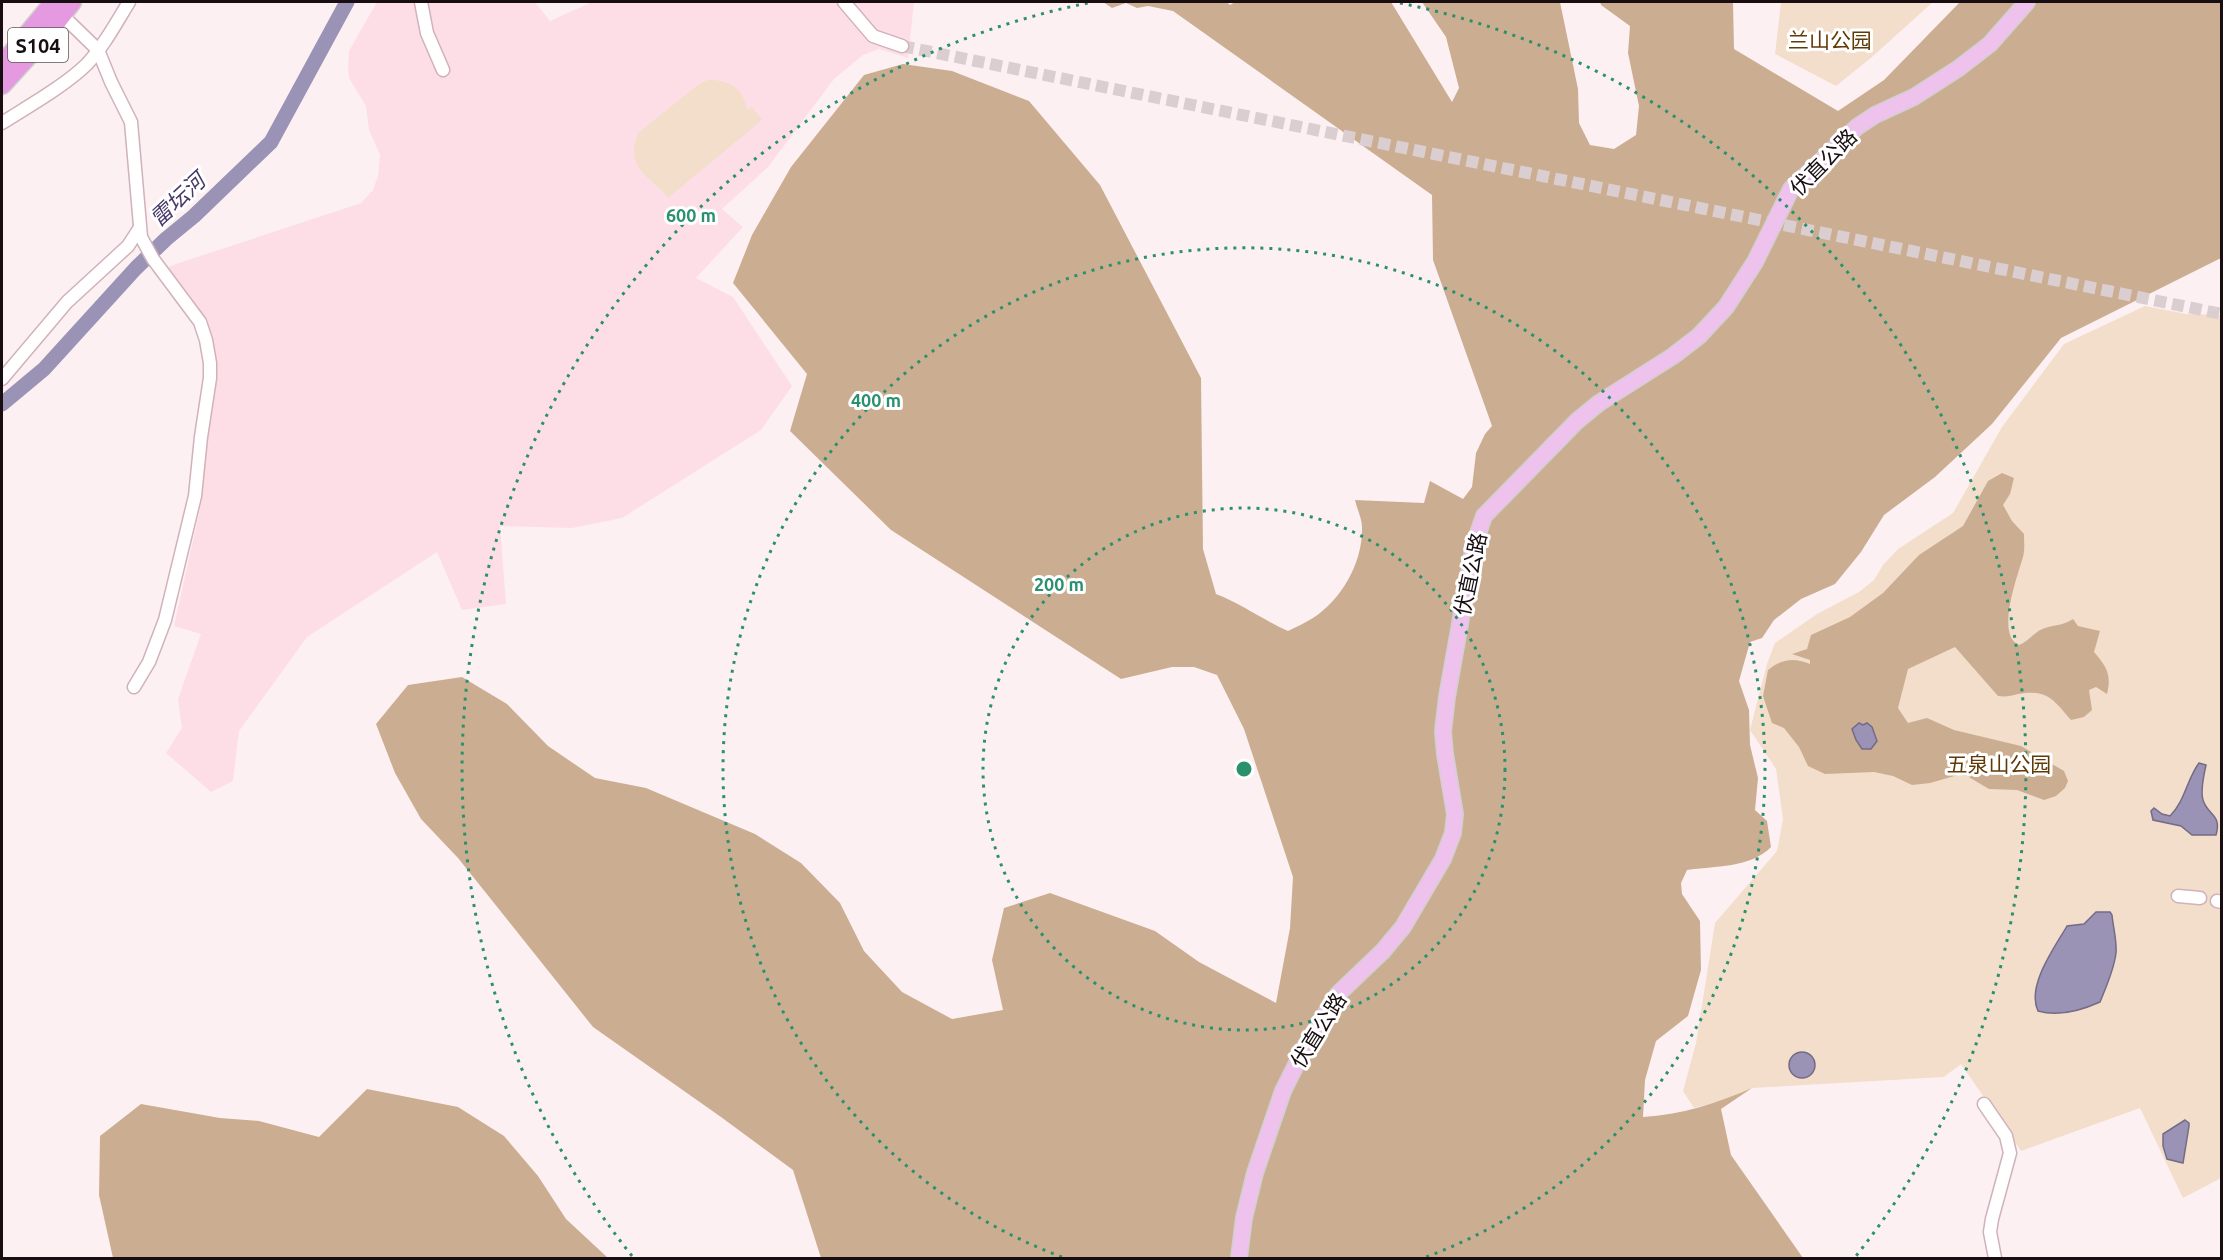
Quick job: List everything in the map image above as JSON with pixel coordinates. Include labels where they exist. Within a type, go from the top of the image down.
[{"type":"highway","name":"S104","points":[[2,65],[60,6]]},
{"type":"highway","name":"S104","points":[[2,85],[40,43],[60,6]]},
{"type":"main road","name":"伏直公路","points":[[1239,1258],[1244,1218],[1255,1173],[1282,1091],[1301,1054],[1338,994],[1383,951],[1403,927],[1443,860],[1453,833],[1455,814],[1443,731],[1474,545],[1484,516],[1577,421],[1700,336],[1726,307],[1755,262],[1791,189],[1857,127],[1875,115],[1914,97],[1959,68],[1990,44],[2027,2]]},
{"type":"street","points":[[2,123],[86,65],[129,2]]},
{"type":"street","points":[[421,2],[427,33],[443,70]]},
{"type":"street","points":[[844,2],[873,36],[902,46]]},
{"type":"street","points":[[60,6],[98,50],[131,122],[140,233],[153,260],[200,322],[208,351],[210,378],[193,507],[165,620],[149,662],[134,687]]},
{"type":"street","points":[[2,379],[67,302],[140,233]]},
{"type":"street","points":[[2178,896],[2199,898]]},
{"type":"street","points":[[1984,1104],[2006,1136],[2010,1153],[1990,1232],[1995,1258]]},
{"type":"shaded area","points":[[377,2],[416,2],[417,11],[429,2],[535,2],[550,21],[592,2],[914,2],[908,58],[879,49],[863,55],[834,79],[768,167],[722,209],[743,227],[696,278],[733,297],[792,386],[761,430],[622,518],[572,528],[500,526],[506,604],[462,610],[437,552],[307,637],[239,731],[233,781],[211,792],[166,753],[182,728],[178,699],[201,634],[174,626],[200,509],[213,359],[167,269],[170,266],[361,203],[373,190],[378,176],[380,155],[369,130],[366,106],[349,78],[348,66],[349,51]]},
{"type":"shaded area","points":[[1859,723],[1863,725],[1867,723],[1872,727],[1877,741],[1871,749],[1862,749],[1856,740],[1852,729]]},
{"type":"shaded area","points":[[2199,763],[2206,765],[2202,796],[2205,805],[2216,819],[2216,835],[2192,835],[2181,826],[2153,820],[2151,811],[2154,808],[2170,816],[2175,810]]},
{"type":"shaded area","points":[[2096,912],[2110,912],[2112,915],[2116,948],[2112,972],[2100,1002],[2069,1012],[2038,1011],[2035,1001],[2039,979],[2067,926],[2084,924]]},
{"type":"shaded area","points":[[1802,1052],[1811,1056],[1815,1065],[1811,1074],[1802,1078],[1793,1074],[1789,1065],[1793,1056]]},
{"type":"shaded area","points":[[2185,1120],[2189,1126],[2183,1163],[2167,1159],[2163,1146],[2163,1134]]},
{"type":"green space","points":[[1103,2],[1227,2],[1230,5],[1235,2],[1391,2],[1452,102],[1459,88],[1446,37],[1422,2],[1560,2],[1578,89],[1579,123],[1590,145],[1614,149],[1636,135],[1639,106],[1628,53],[1630,26],[1600,2],[1733,2],[1734,49],[1838,111],[1884,80],[1960,2],[2221,2],[2221,258],[2061,338],[1992,424],[1935,477],[1884,515],[1861,552],[1835,584],[1801,599],[1774,620],[1762,638],[1750,642],[1739,681],[1749,710],[1750,745],[1758,778],[1755,810],[1767,821],[1771,847],[1763,854],[1743,862],[1687,870],[1681,883],[1682,894],[1700,921],[1701,970],[1688,1016],[1656,1041],[1645,1080],[1643,1117],[1671,1114],[1699,1107],[1752,1088],[1721,1109],[1731,1155],[1803,1258],[821,1258],[793,1170],[593,1027],[458,858],[421,819],[395,773],[376,724],[408,685],[462,677],[507,704],[548,746],[595,778],[646,788],[755,834],[801,863],[840,903],[864,951],[902,992],[952,1019],[1003,1010],[992,960],[1004,908],[1050,893],[1155,931],[1199,962],[1276,1003],[1290,928],[1293,877],[1244,729],[1217,675],[1194,667],[1172,667],[1121,679],[891,530],[790,431],[807,374],[733,283],[752,235],[791,167],[864,75],[903,64],[952,71],[1029,101],[1100,185],[1201,378],[1203,549],[1216,594],[1288,631],[1310,620],[1333,601],[1355,566],[1359,553],[1362,524],[1355,500],[1424,503],[1430,481],[1463,499],[1472,487],[1476,453],[1485,434],[1492,426],[1433,260],[1432,195],[1173,11],[1148,6],[1137,8],[1126,3],[1112,8]]},
{"type":"green space","name":"兰山公园","points":[[1781,2],[1933,2],[1836,86],[1775,54]]},
{"type":"green space","points":[[708,80],[723,81],[734,87],[743,96],[747,110],[752,107],[762,120],[668,198],[636,163],[634,145],[638,133],[699,84]]},
{"type":"green space","name":"五泉山公园","points":[[2145,306],[2186,314],[2221,315],[2221,1178],[2183,1198],[2140,1108],[2021,1151],[1961,1064],[1944,1077],[1752,1088],[1726,1100],[1694,1108],[1683,1091],[1696,1043],[1715,923],[1777,851],[1783,819],[1776,769],[1750,730],[1767,664],[1775,643],[1817,614],[1859,592],[1874,580],[1883,565],[1898,549],[1953,513],[2002,427],[2064,344]]},
{"type":"green space","points":[[2002,473],[2014,478],[2010,494],[2003,505],[2012,521],[2024,534],[2024,554],[2013,590],[2008,618],[2012,639],[2019,645],[2040,630],[2073,619],[2078,626],[2100,631],[2094,652],[2107,671],[2109,681],[2107,694],[2096,687],[2089,690],[2092,710],[2084,717],[2071,720],[2054,701],[2043,694],[1998,696],[1955,647],[1908,669],[1898,708],[1908,723],[1927,718],[1954,730],[2021,746],[2064,771],[2068,781],[2065,788],[2056,796],[2044,800],[2017,790],[1989,789],[1967,776],[1958,775],[1930,783],[1912,785],[1893,776],[1874,772],[1825,774],[1808,766],[1799,747],[1784,728],[1772,723],[1763,696],[1768,670],[1788,660],[1810,664],[1810,660],[1792,654],[1807,649],[1811,635],[1850,617],[1883,593],[1919,555],[1963,526],[1988,481]]},
{"type":"green space","points":[[367,1089],[458,1107],[504,1136],[538,1176],[566,1219],[608,1258],[113,1258],[99,1195],[100,1136],[141,1104],[220,1118],[259,1121],[319,1137]]},
{"type":"waterway","name":"雷坛河","points":[[2,404],[44,369],[136,268],[271,142],[347,2]]},
{"type":"tunnel","points":[[902,46],[2222,314]]}]
